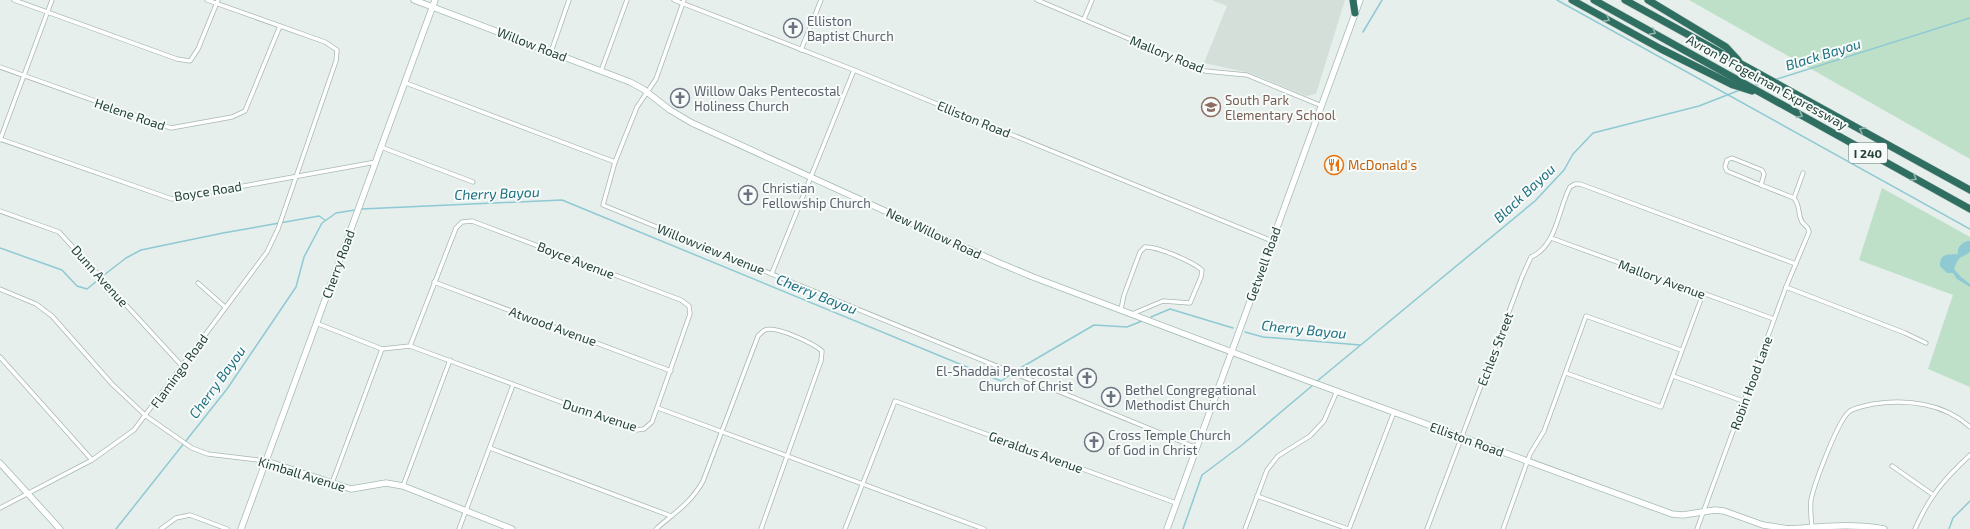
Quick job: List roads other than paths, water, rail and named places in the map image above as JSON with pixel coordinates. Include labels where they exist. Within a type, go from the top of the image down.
[{"type":"highway","points":[[1353,0],[1355,13]]},
{"type":"highway","points":[[1572,0],[1656,46],[1721,79],[1766,96]]},
{"type":"highway","name":"Avron B Fogelman Expressway","points":[[1594,0],[1970,209]]},
{"type":"highway","name":"Avron B Fogelman Expressway","points":[[1625,0],[1970,190]]},
{"type":"highway","points":[[1648,0],[1726,47],[1740,64]]},
{"type":"main road","name":"Willow Road","points":[[414,0],[630,82],[648,92]]},
{"type":"main road","name":"Cherry Road","points":[[241,529],[381,147],[406,83],[435,0]]},
{"type":"main road","name":"Getwell Road","points":[[1167,529],[1360,0]]},
{"type":"main road","name":"New Willow Road","points":[[648,92],[670,110],[692,123],[1008,267],[1231,351]]},
{"type":"main road","name":"Elliston Road","points":[[1231,351],[1462,438],[1672,514],[1683,515],[1705,510],[1724,511],[1763,525],[1789,529],[1840,524],[1864,525],[1884,529]]},
{"type":"main road","name":"Kimball Avenue","points":[[266,461],[351,489],[386,484],[403,486],[465,512],[512,529]]},
{"type":"main road","points":[[0,463],[60,529]]},
{"type":"street","points":[[14,0],[177,59],[190,61],[198,49],[218,2]]},
{"type":"street","points":[[0,139],[52,0]]},
{"type":"street","points":[[207,0],[218,2],[280,26]]},
{"type":"street","points":[[551,52],[569,0]]},
{"type":"street","points":[[601,71],[627,0]]},
{"type":"street","name":"Elliston Road","points":[[674,0],[684,2],[854,70],[1272,241]]},
{"type":"street","points":[[801,50],[822,0]]},
{"type":"street","name":"Mallory Road","points":[[1037,0],[1206,71],[1247,75],[1322,106]]},
{"type":"street","points":[[1084,19],[1092,0]]},
{"type":"street","points":[[406,83],[615,162],[637,107],[656,79],[684,2]]},
{"type":"street","name":"Flamingo Road","points":[[0,508],[92,460],[126,437],[146,416],[224,307],[267,252],[278,229],[297,176],[336,61],[337,50],[325,42],[280,26]]},
{"type":"street","name":"Helene Road","points":[[0,67],[171,128],[232,117],[245,110],[255,90],[280,26]]},
{"type":"street","points":[[772,273],[854,70]]},
{"type":"street","name":"Boyce Road","points":[[0,139],[172,199],[376,162]]},
{"type":"street","points":[[381,147],[474,182]]},
{"type":"street","points":[[1761,185],[1764,174],[1760,168],[1732,158],[1726,160],[1724,167],[1729,173],[1794,198],[1803,173]]},
{"type":"street","name":"Willowview Avenue","points":[[615,162],[603,205],[1197,448]]},
{"type":"street","name":"Echles Street","points":[[1427,529],[1531,257],[1540,253],[1551,238],[1570,187],[1575,184],[1580,184],[1796,264]]},
{"type":"street","name":"Robin Hood Lane","points":[[1697,529],[1743,401],[1786,287],[1807,237],[1809,229],[1802,222],[1799,204],[1794,198]]},
{"type":"street","name":"Dunn Avenue","points":[[0,211],[59,232],[182,366]]},
{"type":"street","name":"Boyce Avenue","points":[[434,282],[456,228],[462,222],[472,221],[681,300],[689,306]]},
{"type":"street","name":"Mallory Avenue","points":[[1551,238],[1774,319]]},
{"type":"street","points":[[1121,309],[1124,295],[1137,259],[1142,249],[1145,247],[1156,248],[1166,252],[1202,270],[1201,277],[1190,303],[1163,301],[1132,314]]},
{"type":"street","points":[[410,346],[434,282]]},
{"type":"street","name":"Atwood Avenue","points":[[434,282],[671,371]]},
{"type":"street","points":[[198,283],[224,307]]},
{"type":"street","points":[[1786,287],[1905,333],[1926,343]]},
{"type":"street","name":"Kimball Avenue","points":[[0,289],[36,304],[52,316],[112,384],[146,416],[192,448],[208,454],[266,461]]},
{"type":"street","points":[[1566,373],[1661,407],[1702,294]]},
{"type":"street","name":"Dunn Avenue","points":[[316,323],[382,348],[410,346],[636,430],[644,429],[652,422],[658,408],[690,314],[689,306]]},
{"type":"street","points":[[1503,529],[1528,462],[1544,431],[1586,316],[1681,350]]},
{"type":"street","points":[[656,529],[685,506],[704,482],[758,336],[766,330],[774,329],[814,344],[822,351],[821,361],[761,529]]},
{"type":"street","points":[[332,484],[382,348]]},
{"type":"street","points":[[0,357],[92,460]]},
{"type":"street","points":[[403,486],[450,360]]},
{"type":"street","points":[[1673,376],[1743,401]]},
{"type":"street","points":[[459,529],[513,384]]},
{"type":"street","points":[[1245,529],[1267,470],[1278,456],[1310,436],[1324,421],[1337,391]]},
{"type":"street","name":"Geraldus Avenue","points":[[862,483],[895,401],[1176,503]]},
{"type":"street","points":[[1812,527],[1810,512],[1814,488],[1840,422],[1848,412],[1860,407],[1881,403],[1912,402],[1928,405],[1949,412],[1970,427]]},
{"type":"street","points":[[658,408],[984,529]]},
{"type":"street","points":[[1257,496],[1349,529],[1394,412]]},
{"type":"street","points":[[490,448],[671,516]]},
{"type":"street","points":[[1914,529],[1932,494],[1948,475],[1970,455]]},
{"type":"street","points":[[1892,466],[1932,494]]},
{"type":"street","points":[[845,529],[862,483]]},
{"type":"street","points":[[160,529],[176,518],[190,515],[226,529]]},
{"type":"water","points":[[1967,241],[1970,241],[1970,252],[1959,259],[1954,269],[1970,284],[1970,287],[1957,279],[1953,273],[1947,273],[1940,266],[1943,256],[1958,254],[1958,249],[1960,246]]},
{"type":"waterway","points":[[1363,32],[1382,0]]},
{"type":"waterway","points":[[1557,0],[1970,229]]},
{"type":"waterway","name":"Black Bayou","points":[[1774,80],[1970,18]]},
{"type":"waterway","name":"Black Bayou","points":[[1753,86],[1767,82]]},
{"type":"waterway","name":"Black Bayou","points":[[1316,382],[1535,201],[1564,170],[1573,154],[1593,133],[1699,106],[1740,90]]},
{"type":"waterway","name":"Cherry Bayou","points":[[361,209],[562,200],[1001,381],[1010,375]]},
{"type":"waterway","name":"Cherry Bayou","points":[[116,529],[227,389],[296,287],[304,257],[322,223],[336,213],[355,210]]},
{"type":"waterway","points":[[104,275],[126,258],[141,250],[223,233],[319,216],[325,220]]},
{"type":"waterway","points":[[0,248],[62,270],[77,286],[87,289],[98,280]]},
{"type":"waterway","name":"Cherry Bayou","points":[[1151,317],[1170,309],[1233,328]]},
{"type":"waterway","name":"Cherry Bayou","points":[[1017,370],[1094,325],[1127,327],[1142,321]]},
{"type":"waterway","name":"Cherry Bayou","points":[[1245,332],[1263,337],[1360,345]]},
{"type":"waterway","name":"Black Bayou","points":[[1183,529],[1202,475],[1242,445],[1313,385]]},
{"type":"waterway","points":[[1949,529],[1953,518],[1970,501]]},
{"type":"place","name":"Elliston Baptist Church","points":[[793,28]]},
{"type":"place","name":"Willow Oaks Pentecostal Holiness Church","points":[[680,98]]},
{"type":"place","name":"South Park Elementary School","points":[[1211,107]]},
{"type":"place","name":"McDonald's","points":[[1334,165]]},
{"type":"place","name":"Christian Fellowship Church","points":[[748,195]]},
{"type":"place","name":"El-Shaddai Pentecostal Church of Christ","points":[[1087,378]]},
{"type":"place","name":"Bethel Congregational Methodist Church","points":[[1111,397]]},
{"type":"place","name":"Cross Temple Church of God in Christ","points":[[1094,442]]}]
